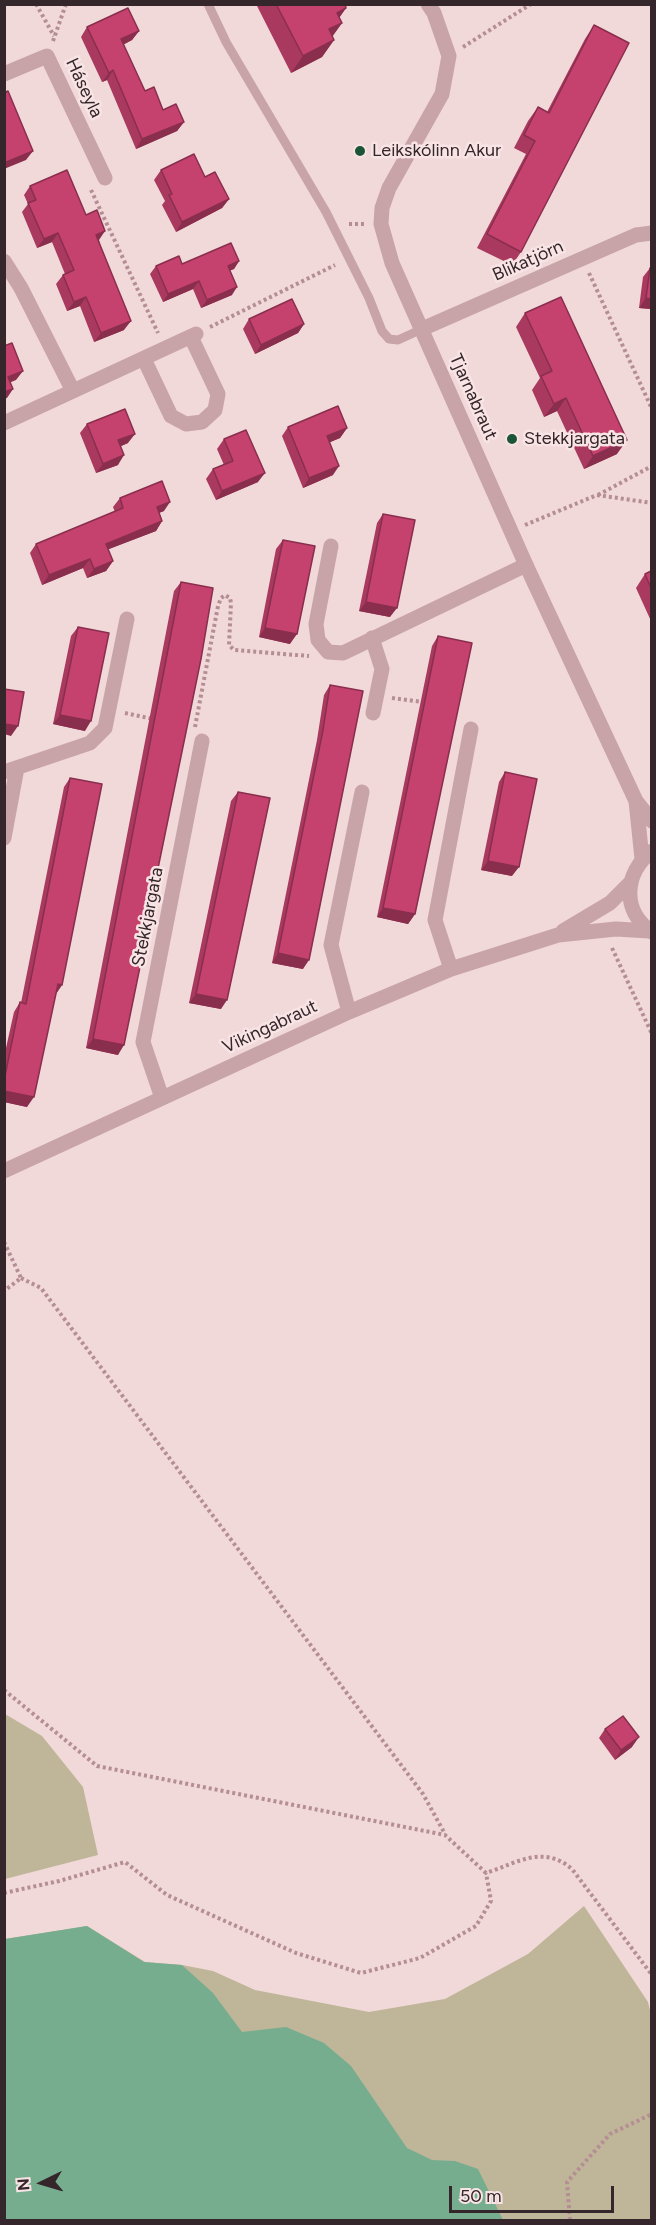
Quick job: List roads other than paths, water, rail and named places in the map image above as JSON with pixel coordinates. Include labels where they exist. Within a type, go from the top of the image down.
[{"type":"street","name":"Tjarnabraut","points":[[428,4],[434,13],[449,56],[442,94],[389,188],[382,208],[381,224],[392,263],[526,565],[636,801],[651,821]]},
{"type":"street","name":"Háseyla","points":[[4,74],[47,56],[105,178]]},
{"type":"street","name":"Blikatjörn","points":[[422,329],[636,235],[651,233]]},
{"type":"street","points":[[4,261],[21,288],[73,391]]},
{"type":"street","points":[[4,423],[193,335],[218,394],[215,410],[202,422],[186,424],[171,416],[144,359]]},
{"type":"street","points":[[331,546],[315,624],[318,640],[328,652],[343,653],[526,565]]},
{"type":"street","points":[[4,838],[11,770],[90,743],[105,728],[127,619]]},
{"type":"street","points":[[372,638],[382,669],[373,712]]},
{"type":"street","points":[[451,969],[435,920],[471,729]]},
{"type":"street","name":"Stekkjargata","points":[[162,1098],[143,1042],[199,734]]},
{"type":"street","points":[[350,1012],[331,945],[362,792]]},
{"type":"street","name":"Tjarnabraut","points":[[636,801],[647,855]]},
{"type":"street","name":"Vikingabraut","points":[[558,935],[610,903],[630,883],[634,870],[647,855]]},
{"type":"street","points":[[630,883],[633,910],[639,922],[650,932]]},
{"type":"street","name":"Vikingabraut","points":[[4,1171],[350,1012],[451,969],[558,935],[606,930],[650,932]]},
{"type":"lane","points":[[208,4],[226,42],[332,224],[369,298],[382,331],[388,339],[398,340],[422,329]]},
{"type":"place","name":"Leikskólinn Akur","points":[[360,151]]},
{"type":"place","name":"Stekkjargata","points":[[512,439]]}]
